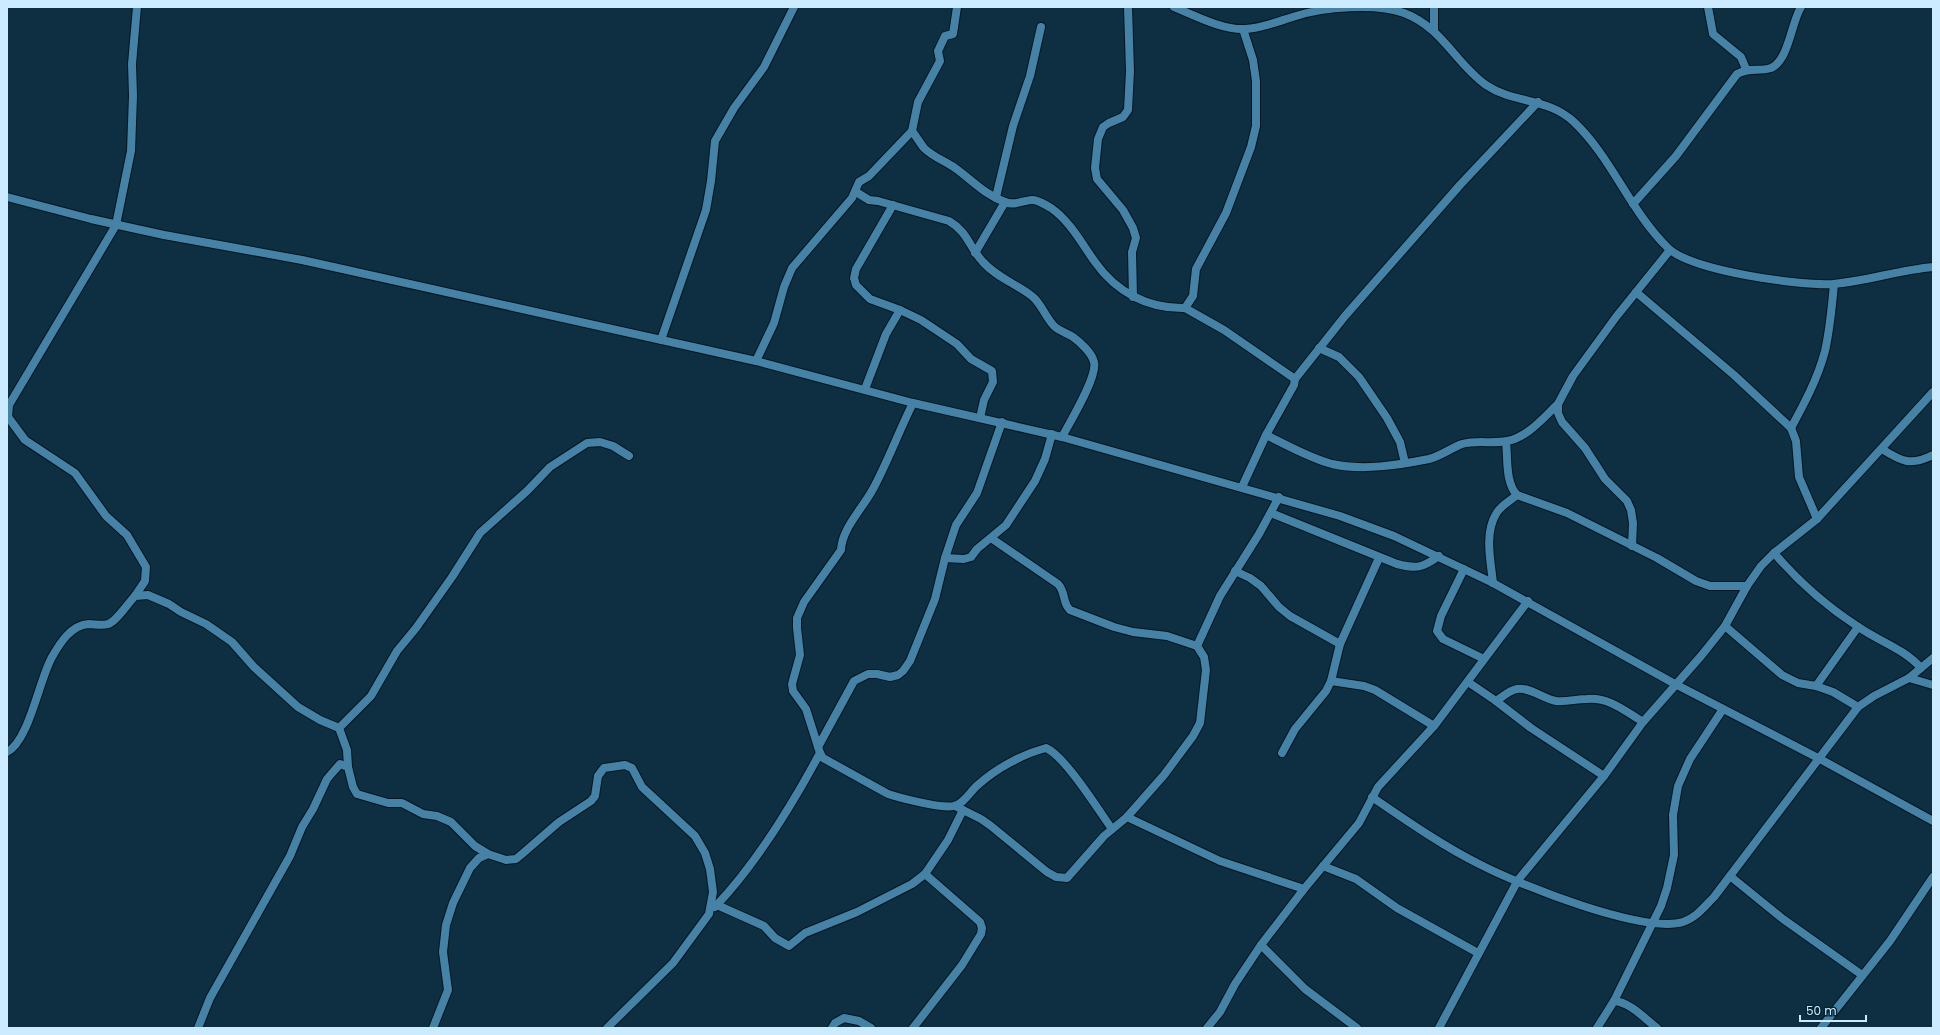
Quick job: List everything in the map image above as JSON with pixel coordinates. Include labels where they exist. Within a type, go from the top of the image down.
[{"type":"street","points":[[7,752],[12,749],[23,735],[51,658],[66,636],[78,626],[88,624],[108,624],[114,620],[135,596],[145,581],[146,567],[127,535],[106,516],[76,473],[25,440],[8,417],[10,405],[116,225],[131,151],[133,96],[132,64],[137,7]]},
{"type":"street","points":[[661,340],[706,210],[711,181],[715,141],[734,108],[764,67],[794,7]]},
{"type":"street","points":[[756,361],[774,323],[784,287],[792,268],[856,192],[859,182],[869,176],[912,131],[918,102],[940,61],[938,51],[945,36],[952,34],[957,7]]},
{"type":"street","points":[[1128,7],[1130,71],[1128,110],[1123,117],[1109,122],[1103,127],[1098,139],[1095,168],[1097,179],[1123,210],[1133,228],[1136,238],[1132,252],[1133,297]]},
{"type":"street","points":[[1174,7],[1215,23],[1243,29],[1268,26],[1312,13],[1367,8],[1395,10],[1404,13],[1434,30],[1456,56],[1486,85],[1501,94],[1538,102],[1549,106],[1573,122],[1593,144],[1632,204],[1670,250],[1695,262],[1734,272],[1804,284],[1834,284],[1914,269],[1933,267]]},
{"type":"street","points":[[1434,7],[1434,30]]},
{"type":"street","points":[[1708,7],[1713,34],[1741,56],[1746,69]]},
{"type":"street","points":[[1632,204],[1676,156],[1730,81],[1737,74],[1746,69],[1762,70],[1778,63],[1783,54],[1800,7]]},
{"type":"street","points":[[996,197],[1013,126],[1030,76],[1041,27]]},
{"type":"street","points":[[1185,308],[1193,296],[1196,269],[1226,213],[1251,147],[1256,126],[1254,67],[1243,29]]},
{"type":"street","points":[[1242,487],[1266,435],[1294,385],[1295,379],[1319,348],[1460,185],[1538,102]]},
{"type":"street","points":[[912,131],[924,148],[954,167],[983,191],[1005,202],[1019,203],[1033,200],[1051,209],[1066,222],[1095,263],[1121,289],[1133,297],[1154,306],[1185,308],[1224,330],[1295,379]]},
{"type":"street","points":[[856,192],[869,200],[878,200],[949,221],[961,228],[968,238],[975,253],[996,274],[1034,298],[1055,327],[1082,345],[1094,361],[1095,368],[1090,384],[1062,437]]},
{"type":"street","points":[[7,197],[116,225],[302,260],[756,361],[913,402],[1052,434],[1279,497],[1340,516],[1394,536],[1439,556],[1528,601],[1675,684],[1820,759],[1933,821]]},
{"type":"street","points":[[975,253],[1005,202]]},
{"type":"street","points":[[893,205],[856,269],[854,278],[856,285],[870,299],[900,310],[921,320],[957,344],[971,359],[992,371],[993,382],[984,400],[980,418]]},
{"type":"street","points":[[1266,435],[1309,456],[1332,464],[1367,466],[1405,463],[1430,458],[1460,445],[1472,442],[1506,442],[1518,438],[1558,404],[1573,376],[1636,292],[1670,250]]},
{"type":"street","points":[[1791,428],[1806,400],[1825,352],[1834,284]]},
{"type":"street","points":[[1636,292],[1734,375],[1791,428],[1796,441],[1799,477],[1817,520]]},
{"type":"street","points":[[865,389],[876,357],[900,310]]},
{"type":"street","points":[[1319,348],[1339,357],[1359,377],[1387,418],[1400,442],[1405,463]]},
{"type":"street","points":[[1439,1028],[1454,1003],[1478,953],[1518,880],[1604,776],[1643,722],[1725,626],[1747,586],[1761,566],[1774,553],[1817,520],[1932,394]]},
{"type":"street","points":[[913,402],[873,489],[846,533],[842,542],[841,550],[804,602],[797,618],[800,655],[792,684],[793,691],[806,709],[819,750],[828,762],[888,794],[945,806],[955,806],[991,826],[1047,872],[1063,879],[1072,874],[1112,829],[1127,817],[1185,750],[1200,723],[1206,670],[1204,657],[1197,646],[1167,636],[1133,632],[1114,627],[1070,610],[1065,604],[1063,589],[1058,584],[991,538]]},
{"type":"street","points":[[1558,404],[1558,413],[1562,422],[1585,448],[1605,479],[1627,501],[1631,510],[1633,523],[1632,546]]},
{"type":"street","points":[[607,1028],[673,963],[708,914],[753,861],[803,784],[854,681],[868,674],[877,674],[890,677],[903,671],[910,661],[936,599],[945,558],[956,525],[977,493],[1002,422]]},
{"type":"street","points":[[945,558],[964,559],[971,557],[1006,525],[1019,507],[1045,460],[1052,434]]},
{"type":"street","points":[[339,728],[371,696],[396,651],[416,628],[452,577],[480,533],[550,467],[587,443],[600,442],[613,446],[629,456]]},
{"type":"street","points":[[1506,442],[1510,482],[1517,495],[1567,512],[1657,558],[1682,574],[1701,583],[1722,587],[1747,586]]},
{"type":"street","points":[[1882,449],[1895,458],[1914,463],[1933,455]]},
{"type":"street","points":[[1493,583],[1490,537],[1493,521],[1501,508],[1517,495]]},
{"type":"street","points":[[1197,646],[1220,596],[1271,513],[1279,497]]},
{"type":"street","points":[[1271,513],[1397,564],[1416,568],[1425,566],[1439,556]]},
{"type":"street","points":[[1774,553],[1799,582],[1858,627],[1900,650],[1921,668]]},
{"type":"street","points":[[1282,753],[1295,729],[1320,701],[1331,681],[1340,644],[1379,558]]},
{"type":"street","points":[[1464,569],[1441,616],[1437,631],[1443,639],[1484,659]]},
{"type":"street","points":[[1235,572],[1250,578],[1261,586],[1279,607],[1290,616],[1340,644]]},
{"type":"street","points":[[135,596],[148,595],[169,604],[181,612],[206,624],[232,642],[254,667],[298,707],[320,720],[339,728],[347,750],[348,767],[353,787],[357,794],[388,803],[402,803],[423,814],[446,820],[456,826],[481,851],[488,854],[506,860],[516,859],[559,822],[591,801],[595,796],[598,776],[604,768],[625,765],[632,768],[642,787],[696,836],[705,853],[710,869],[713,892],[708,914]]},
{"type":"street","points":[[1207,1028],[1220,1012],[1235,984],[1261,945],[1304,889],[1359,823],[1378,787],[1434,726],[1528,601]]},
{"type":"street","points":[[1725,626],[1782,675],[1798,683],[1816,686],[1832,692],[1858,707]]},
{"type":"street","points":[[1816,686],[1858,627]]},
{"type":"street","points":[[1372,797],[1456,851],[1482,865],[1518,880],[1590,908],[1652,923],[1683,922],[1691,918],[1714,897],[1858,707],[1874,696],[1909,678],[1933,658]]},
{"type":"street","points":[[1909,678],[1933,685]]},
{"type":"street","points":[[1331,681],[1364,686],[1375,690],[1434,726]]},
{"type":"street","points":[[1468,682],[1531,728],[1604,776]]},
{"type":"street","points":[[1496,701],[1517,689],[1566,702],[1587,698],[1603,700],[1616,705],[1643,722]]},
{"type":"street","points":[[1597,1028],[1614,1001],[1661,906],[1671,873],[1674,855],[1673,815],[1678,786],[1690,759],[1723,709]]},
{"type":"street","points":[[955,806],[979,784],[1004,767],[1046,748],[1052,751],[1059,758],[1086,792],[1112,829]]},
{"type":"street","points":[[198,1028],[210,998],[290,856],[302,827],[313,809],[327,779],[340,764],[348,767]]},
{"type":"street","points":[[717,905],[764,926],[775,938],[790,946],[805,933],[857,912],[882,897],[912,884],[925,874],[948,840],[963,810]]},
{"type":"street","points":[[1127,817],[1220,861],[1304,889]]},
{"type":"street","points":[[433,1028],[448,990],[443,952],[446,925],[453,903],[470,868],[479,858],[488,854]]},
{"type":"street","points":[[1323,866],[1356,879],[1398,908],[1478,953]]},
{"type":"street","points":[[913,1028],[962,965],[981,934],[982,928],[980,922],[925,874]]},
{"type":"street","points":[[1730,876],[1783,919],[1862,974]]},
{"type":"street","points":[[1821,1028],[1862,974],[1890,941],[1933,877]]},
{"type":"street","points":[[1261,945],[1305,989],[1357,1028]]},
{"type":"street","points":[[1614,1001],[1626,1004],[1657,1028]]},
{"type":"street","points":[[832,1028],[835,1023],[844,1018],[859,1021],[871,1028]]}]
